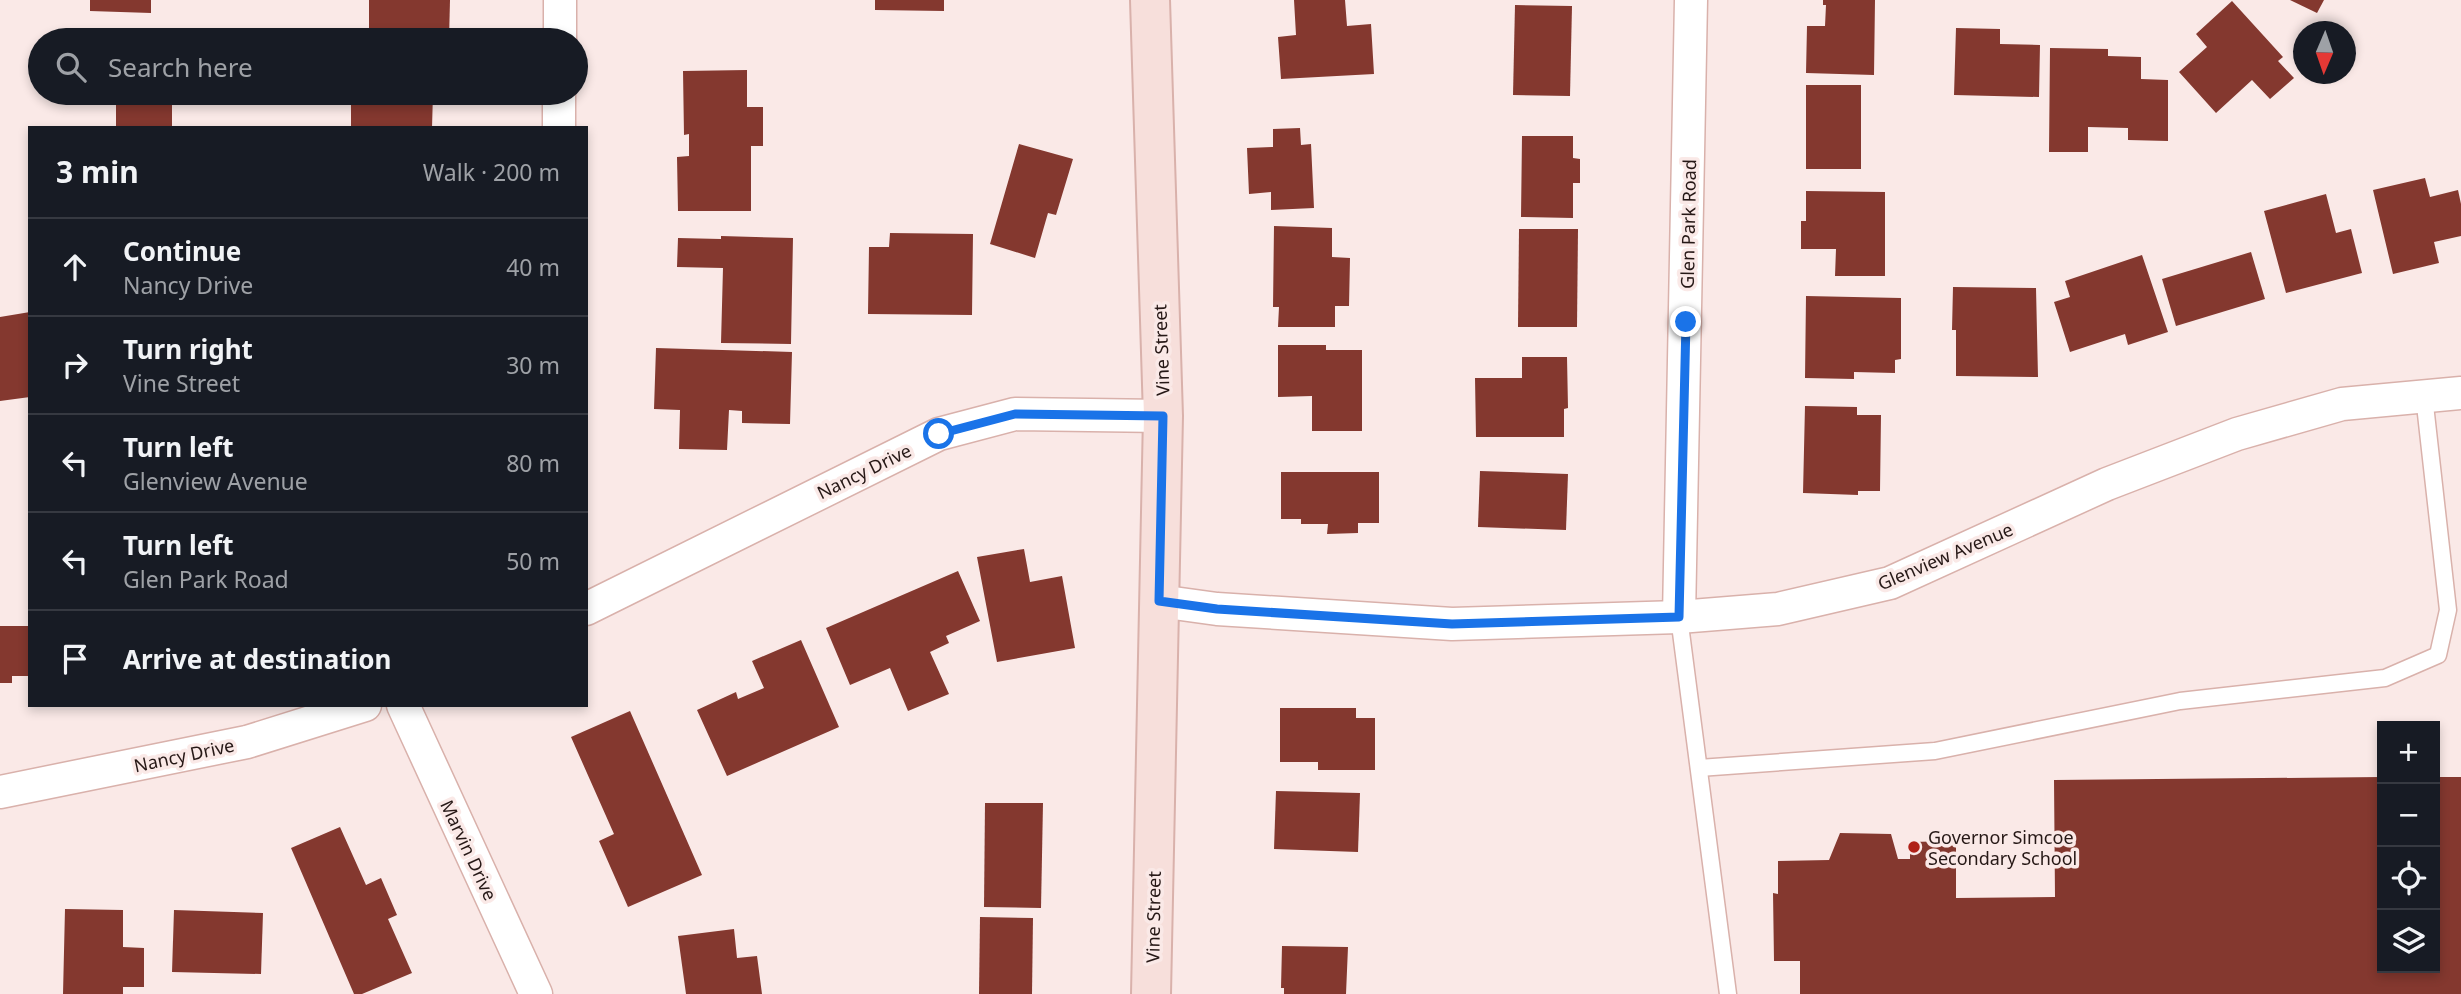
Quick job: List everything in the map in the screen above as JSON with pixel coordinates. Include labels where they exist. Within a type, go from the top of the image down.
[{"type":"street","points":[[559,28],[560,0]]},
{"type":"street","name":"Vine Street","points":[[1150,0],[1163,416],[1151,994]]},
{"type":"street","name":"Glen Park Road","points":[[1679,617],[1691,0]]},
{"type":"street","points":[[559,105],[559,126]]},
{"type":"street","name":"Glenview Avenue","points":[[1159,601],[1217,609],[1452,624],[1679,617],[1777,609],[1891,583],[2107,484],[2237,434],[2342,404],[2461,393]]},
{"type":"street","name":"Nancy Drive","points":[[588,608],[939,434],[1015,414],[1163,416]]},
{"type":"street","name":"Nancy Drive","points":[[0,792],[247,742],[359,707]]},
{"type":"street","name":"Marvin Drive","points":[[404,707],[536,994]]},
{"type":"lane","points":[[1699,768],[1935,751],[2180,701],[2385,678],[2438,655],[2448,610],[2424,396]]},
{"type":"lane","points":[[1679,617],[1728,994]]},
{"type":"building","points":[[90,0],[151,0],[151,13],[90,11]]},
{"type":"building","points":[[369,0],[450,0],[449,28],[369,28]]},
{"type":"building","points":[[875,0],[944,0],[944,11],[875,10]]},
{"type":"building","points":[[1294,0],[1345,0],[1347,26],[1371,24],[1374,74],[1281,79],[1278,37],[1296,35]]},
{"type":"building","points":[[1823,0],[1875,0],[1874,75],[1806,73],[1807,26],[1825,26],[1826,5],[1823,5]]},
{"type":"building","points":[[2290,0],[2324,0],[2317,13]]},
{"type":"building","points":[[2232,1],[2283,57],[2278,61],[2293,79],[2270,99],[2252,80],[2216,113],[2179,72],[2207,47],[2196,34]]},
{"type":"building","points":[[1515,5],[1572,6],[1570,96],[1513,95]]},
{"type":"building","points":[[1956,28],[2000,29],[2000,44],[2040,45],[2039,97],[1954,95]]},
{"type":"building","points":[[2050,48],[2108,49],[2108,56],[2141,57],[2141,79],[2168,80],[2168,141],[2128,140],[2128,128],[2088,127],[2088,152],[2049,152]]},
{"type":"building","points":[[747,70],[747,107],[763,107],[763,146],[751,146],[751,211],[678,211],[677,157],[689,156],[689,134],[684,135],[683,71]]},
{"type":"building","points":[[1806,85],[1861,85],[1861,169],[1806,169]]},
{"type":"building","points":[[116,105],[172,105],[172,126],[116,126]]},
{"type":"building","points":[[351,105],[433,105],[432,126],[351,126]]},
{"type":"building","points":[[1300,128],[1301,145],[1311,144],[1314,208],[1271,210],[1271,192],[1249,194],[1247,148],[1273,147],[1273,129]]},
{"type":"building","points":[[1522,136],[1573,136],[1573,158],[1580,159],[1580,183],[1573,183],[1573,218],[1521,217]]},
{"type":"building","points":[[1019,144],[1073,159],[1056,215],[1048,213],[1035,258],[990,244]]},
{"type":"building","points":[[2425,178],[2430,197],[2458,190],[2461,236],[2434,242],[2439,263],[2393,274],[2373,190]]},
{"type":"building","points":[[1806,191],[1885,192],[1885,276],[1835,276],[1836,249],[1801,249],[1801,221],[1806,221]]},
{"type":"building","points":[[2326,194],[2336,233],[2351,229],[2362,273],[2286,293],[2264,211]]},
{"type":"building","points":[[1274,226],[1332,228],[1332,257],[1350,258],[1349,306],[1335,306],[1335,327],[1278,327],[1279,307],[1273,307]]},
{"type":"building","points":[[1519,229],[1578,229],[1577,327],[1518,327]]},
{"type":"building","points":[[890,233],[973,234],[972,315],[868,314],[869,247],[889,247]]},
{"type":"building","points":[[721,236],[793,238],[791,344],[721,343],[723,268],[677,267],[678,238],[721,239]]},
{"type":"building","points":[[2251,252],[2265,299],[2176,326],[2162,279]]},
{"type":"building","points":[[2142,255],[2168,332],[2128,345],[2125,334],[2070,352],[2054,302],[2070,297],[2065,281]]},
{"type":"building","points":[[1953,287],[2036,288],[2038,377],[1956,376],[1956,330],[1952,330]]},
{"type":"building","points":[[1806,296],[1901,298],[1901,359],[1895,360],[1895,373],[1854,372],[1854,379],[1805,378]]},
{"type":"building","points":[[28,312],[28,397],[0,401],[0,317]]},
{"type":"building","points":[[1278,345],[1326,345],[1326,350],[1362,350],[1362,431],[1312,431],[1312,396],[1278,397]]},
{"type":"building","points":[[656,348],[792,352],[790,424],[742,423],[742,411],[729,410],[727,450],[679,449],[680,410],[654,409]]},
{"type":"building","points":[[1522,357],[1567,357],[1568,408],[1564,409],[1564,437],[1476,437],[1475,378],[1522,378]]},
{"type":"building","points":[[1805,406],[1857,407],[1857,415],[1881,415],[1880,491],[1858,491],[1858,495],[1803,493]]},
{"type":"building","points":[[1480,471],[1568,474],[1566,530],[1478,527]]},
{"type":"building","points":[[1281,472],[1379,472],[1379,523],[1358,523],[1358,533],[1327,534],[1328,524],[1301,524],[1301,519],[1281,519]]},
{"type":"building","points":[[1024,549],[1030,582],[1062,576],[1075,648],[997,662],[977,557]]},
{"type":"building","points":[[958,571],[980,621],[946,636],[949,643],[930,652],[949,694],[908,711],[890,668],[850,685],[826,628]]},
{"type":"building","points":[[0,626],[28,626],[28,676],[12,676],[12,683],[0,683]]},
{"type":"building","points":[[801,640],[839,727],[727,776],[697,710],[736,692],[738,699],[764,688],[752,661]]},
{"type":"building","points":[[1280,708],[1356,708],[1356,718],[1375,718],[1375,770],[1318,770],[1318,762],[1280,762]]},
{"type":"building","points":[[630,711],[702,875],[628,907],[599,841],[614,834],[571,737]]},
{"type":"building","points":[[2377,777],[2377,973],[2440,973],[2440,777],[2461,777],[2461,994],[1800,994],[1800,961],[1774,961],[1773,893],[1778,894],[1778,861],[1829,860],[1840,833],[1891,834],[1898,859],[1910,859],[1910,842],[1956,841],[1956,898],[2055,897],[2054,780]]},
{"type":"building","points":[[1276,791],[1360,793],[1358,852],[1274,849]]},
{"type":"building","points":[[985,803],[1043,803],[1041,908],[984,907]]},
{"type":"building","points":[[340,827],[366,885],[381,878],[397,915],[388,919],[412,973],[362,994],[354,994],[291,848]]},
{"type":"building","points":[[65,909],[123,910],[123,947],[144,948],[144,987],[123,987],[123,994],[63,994]]},
{"type":"building","points":[[174,910],[263,913],[261,974],[172,972]]},
{"type":"building","points":[[980,917],[1033,918],[1032,994],[979,994]]},
{"type":"building","points":[[734,929],[737,958],[757,956],[762,994],[686,994],[678,936]]},
{"type":"building","points":[[1282,946],[1348,947],[1346,994],[1284,994],[1284,988],[1281,988]]},
{"type":"place","name":"Governor Simcoe Secondary School","points":[[1914,847]]},
{"type":"route","points":[[939,434],[1015,414],[1163,416],[1159,601],[1217,609],[1452,624],[1679,617],[1686,322]]}]
